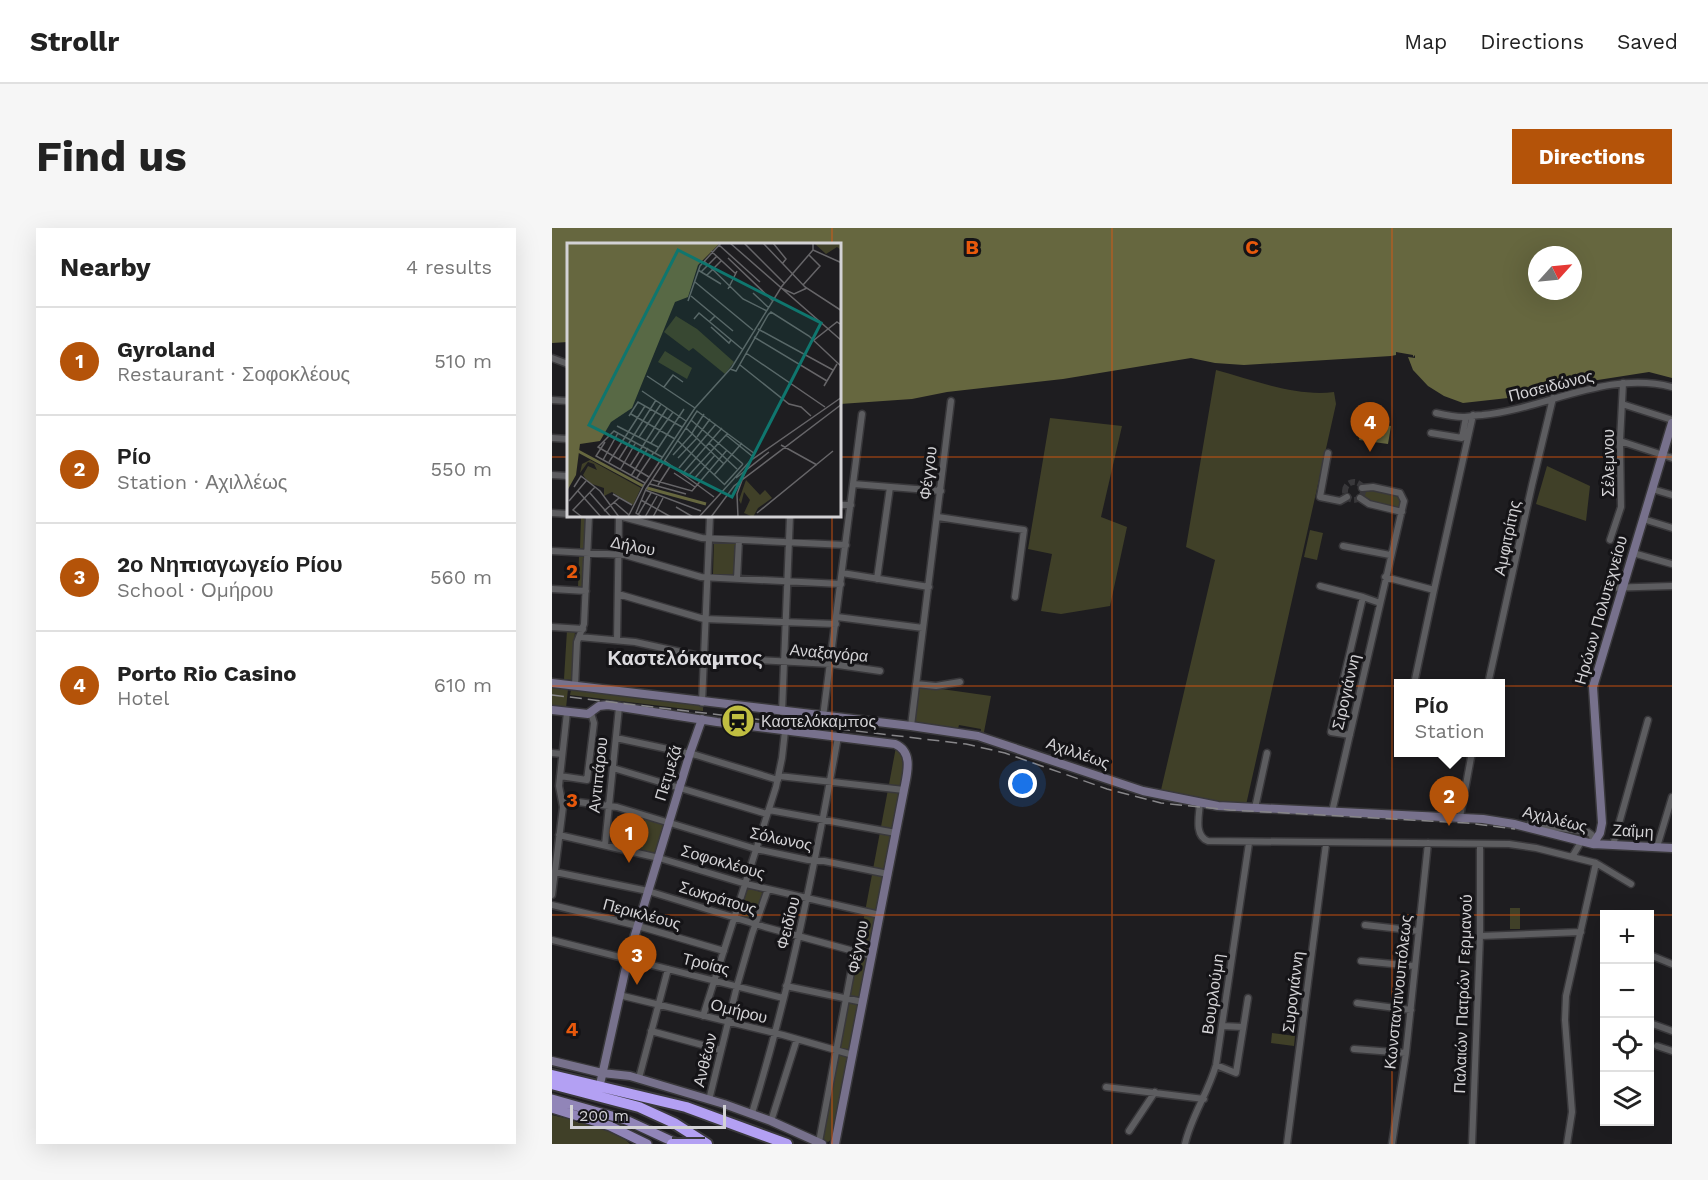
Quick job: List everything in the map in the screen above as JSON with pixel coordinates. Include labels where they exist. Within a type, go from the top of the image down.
[{"type":"highway","points":[[552,1075],[598,1095],[698,1110],[787,1144]]},
{"type":"highway","points":[[552,1084],[633,1105],[660,1116],[706,1144]]},
{"type":"highway","points":[[672,1144],[706,1144]]},
{"type":"main road","points":[[552,1108],[598,1095]]},
{"type":"main road","points":[[598,1095],[626,1133],[647,1144]]},
{"type":"main road","points":[[552,1099],[598,1095],[633,1123],[678,1144]]},
{"type":"street","points":[[552,358],[567,364]]},
{"type":"street","name":"Ποσειδώνος","points":[[1436,413],[1469,416],[1511,411],[1590,388],[1623,383],[1648,381],[1672,387]]},
{"type":"street","name":"Σέλεμνου","points":[[1611,540],[1621,507],[1620,441],[1623,383]]},
{"type":"street","name":"Αμφιτρίτης","points":[[1489,679],[1553,399]]},
{"type":"street","points":[[552,400],[567,401]]},
{"type":"street","name":"Φέγγου","points":[[911,726],[951,401]]},
{"type":"street","points":[[1622,404],[1672,421]]},
{"type":"street","points":[[823,717],[862,414]]},
{"type":"street","points":[[1431,433],[1462,438],[1469,416]]},
{"type":"street","points":[[1415,679],[1469,416]]},
{"type":"street","name":"Ηρώων Πολυτεχνείου","points":[[1593,844],[1600,833],[1602,823],[1593,692],[1672,421]]},
{"type":"street","points":[[552,438],[567,439]]},
{"type":"street","points":[[1620,441],[1672,458]]},
{"type":"street","points":[[1328,453],[1320,497],[1340,501],[1347,497]]},
{"type":"street","points":[[552,475],[567,476]]},
{"type":"street","points":[[853,484],[941,491]]},
{"type":"street","points":[[1360,498],[1369,504],[1402,512],[1404,501],[1402,493],[1373,487],[1362,488]]},
{"type":"street","points":[[878,579],[890,488]]},
{"type":"street","points":[[1652,489],[1672,495]]},
{"type":"street","points":[[842,505],[851,506]]},
{"type":"street","name":"Σιρογιάννη","points":[[1332,812],[1390,555],[1402,512]]},
{"type":"street","points":[[552,513],[567,514]]},
{"type":"street","points":[[575,686],[579,637],[583,628],[589,518]]},
{"type":"street","points":[[617,640],[619,518]]},
{"type":"street","points":[[627,518],[709,538],[846,544]]},
{"type":"street","points":[[702,702],[710,518]]},
{"type":"street","points":[[782,712],[790,518]]},
{"type":"street","points":[[938,518],[1024,530],[1015,597]]},
{"type":"street","points":[[1643,519],[1672,528]]},
{"type":"street","points":[[737,579],[739,540]]},
{"type":"street","points":[[1343,546],[1390,555]]},
{"type":"street","name":"Δήλου","points":[[552,551],[618,554],[701,577],[841,584]]},
{"type":"street","points":[[1633,553],[1672,564]]},
{"type":"street","points":[[842,573],[928,587]]},
{"type":"street","points":[[1385,577],[1434,590]]},
{"type":"street","points":[[1320,586],[1380,603]]},
{"type":"street","points":[[1605,588],[1672,586]]},
{"type":"street","points":[[552,589],[585,591]]},
{"type":"street","points":[[618,594],[706,619],[836,620],[923,628]]},
{"type":"street","points":[[1350,735],[1331,732],[1363,597]]},
{"type":"street","points":[[552,627],[583,628]]},
{"type":"street","name":"Αναξαγόρα","points":[[579,637],[617,640],[704,657],[831,664],[880,671]]},
{"type":"street","points":[[916,684],[936,686],[960,682]]},
{"type":"street","name":"Αχιλλέως","points":[[552,683],[911,726],[989,739],[1143,791],[1200,803],[1255,808],[1493,820],[1593,844]]},
{"type":"street","points":[[552,710],[591,713],[602,705],[838,737]]},
{"type":"street","name":"Αντιπάρου","points":[[605,845],[619,707]]},
{"type":"street","points":[[552,895],[562,800],[560,776],[567,712]]},
{"type":"street","points":[[560,776],[587,780],[594,723],[591,713]]},
{"type":"street","name":"Πετμεζά","points":[[598,1095],[628,958],[702,720]]},
{"type":"street","points":[[1613,845],[1648,720]]},
{"type":"street","points":[[704,1016],[778,778],[785,731]]},
{"type":"street","name":"Φέγγου","points":[[835,1144],[896,833],[908,756],[902,747],[897,745],[838,737]]},
{"type":"street","name":"Φειδίου","points":[[752,1113],[809,898],[838,737]]},
{"type":"street","points":[[616,738],[690,753],[778,778],[904,789]]},
{"type":"street","points":[[552,753],[562,754]]},
{"type":"street","points":[[1255,808],[1267,753]]},
{"type":"street","points":[[1460,817],[1471,757]]},
{"type":"street","points":[[613,768],[768,812],[896,833]]},
{"type":"street","points":[[552,790],[560,791]]},
{"type":"street","points":[[1657,847],[1672,797]]},
{"type":"street","name":"Σόλωνος","points":[[562,800],[609,806],[756,849],[888,874]]},
{"type":"street","points":[[1200,803],[1199,833],[1204,840],[1249,843],[1428,843],[1524,846],[1596,863],[1630,884]]},
{"type":"street","points":[[1518,825],[1586,831],[1592,834],[1593,844]]},
{"type":"street","name":"Σοφοκλέους","points":[[559,835],[660,858],[746,884],[880,915]]},
{"type":"street","points":[[1572,857],[1581,842]]},
{"type":"street","name":"Βουρλούμη","points":[[1185,1144],[1189,1128],[1204,1098],[1216,1065],[1249,843]]},
{"type":"street","name":"Κωνσταντινουπόλεως","points":[[1392,1144],[1406,1053],[1428,843]]},
{"type":"street","name":"Συρογιάννη","points":[[1287,1144],[1326,844]]},
{"type":"street","name":"Παλαιών Πατρών Γερμανού","points":[[1472,1144],[1480,936],[1480,844]]},
{"type":"street","name":"Ζαΐμη","points":[[1593,844],[1672,848]]},
{"type":"street","points":[[1567,1144],[1572,1112],[1565,1007],[1596,863]]},
{"type":"street","name":"Σωκράτους","points":[[554,875],[648,891],[872,956]]},
{"type":"street","name":"Ανθέων","points":[[709,1100],[737,986],[768,888]]},
{"type":"street","name":"Περικλέους","points":[[552,905],[638,926],[724,951]]},
{"type":"street","points":[[1365,925],[1418,931]]},
{"type":"street","points":[[1480,936],[1581,932]]},
{"type":"street","name":"Τροίας","points":[[552,940],[783,998]]},
{"type":"street","points":[[552,1061],[598,1095],[639,1078],[752,1113],[820,1143],[855,951]]},
{"type":"street","points":[[1654,957],[1672,964]]},
{"type":"street","points":[[1361,961],[1414,966]]},
{"type":"street","points":[[639,1078],[668,969]]},
{"type":"street","points":[[786,986],[863,1002]]},
{"type":"street","name":"Ομήρου","points":[[619,995],[853,1055]]},
{"type":"street","points":[[1216,1065],[1236,1073],[1248,998]]},
{"type":"street","points":[[1357,1003],[1411,1010]]},
{"type":"street","points":[[1654,1024],[1672,1031]]},
{"type":"street","points":[[1222,1026],[1243,1027]]},
{"type":"street","points":[[651,1031],[721,1050]]},
{"type":"street","points":[[772,1118],[797,1039]]},
{"type":"street","points":[[1657,1046],[1672,1051]]},
{"type":"street","points":[[1354,1049],[1406,1053]]},
{"type":"street","points":[[1106,1087],[1204,1098]]},
{"type":"street","points":[[1129,1131],[1155,1092]]},
{"type":"street","points":[[626,1133],[636,1144]]},
{"type":"shaded area","points":[[552,228],[1672,228],[1672,378],[1649,372],[1553,387],[1508,398],[1463,403],[1444,396],[1428,386],[1413,370],[1408,357],[1415,358],[1415,355],[1413,357],[1413,355],[1396,352],[1396,355],[1391,356],[1244,365],[1215,363],[1191,358],[1063,379],[947,392],[912,399],[842,404],[842,243],[567,243],[567,342],[552,343]]},
{"type":"shaded area","points":[[1216,370],[1290,390],[1334,392],[1336,404],[1246,805],[1220,803],[1161,790],[1215,560],[1186,547]]},
{"type":"shaded area","points":[[1050,418],[1122,426],[1101,517],[1127,527],[1110,606],[1061,614],[1041,611],[1052,554],[1028,549]]},
{"type":"shaded area","points":[[1362,422],[1391,426],[1388,444],[1359,440]]},
{"type":"shaded area","points":[[1547,466],[1590,486],[1586,521],[1536,504]]},
{"type":"shaded area","points":[[1362,488],[1400,493],[1402,512],[1381,507],[1360,498]]},
{"type":"shaded area","points":[[581,518],[586,519],[584,549],[580,549]]},
{"type":"shaded area","points":[[1310,530],[1323,533],[1317,560],[1304,557]]},
{"type":"shaded area","points":[[714,541],[736,543],[735,575],[713,574]]},
{"type":"shaded area","points":[[579,556],[584,556],[582,589],[578,588]]},
{"type":"shaded area","points":[[567,630],[575,631],[572,680],[564,679]]},
{"type":"shaded area","points":[[920,686],[991,696],[983,737],[980,735],[981,729],[959,725],[957,732],[915,723]]},
{"type":"shaded area","points":[[552,688],[568,689],[566,708],[552,706]]},
{"type":"shaded area","points":[[571,690],[703,706],[703,711],[570,695]]},
{"type":"shaded area","points":[[896,747],[907,757],[870,952],[858,949]]},
{"type":"shaded area","points":[[645,819],[664,825],[655,853],[638,849]]},
{"type":"shaded area","points":[[748,888],[764,893],[756,921],[739,915]]},
{"type":"shaded area","points":[[1510,908],[1520,908],[1520,929],[1510,929]]},
{"type":"shaded area","points":[[856,954],[869,957],[861,1000],[848,997]]},
{"type":"shaded area","points":[[848,1002],[860,1004],[850,1052],[838,1048]]},
{"type":"shaded area","points":[[1272,1033],[1295,1036],[1294,1046],[1271,1043]]},
{"type":"shaded area","points":[[837,1054],[849,1058],[832,1139],[828,1142],[821,1139]]},
{"type":"shaded area","points":[[552,1115],[605,1129],[630,1144],[552,1144]]},
{"type":"tunnel","points":[[1354,482],[1360,485],[1363,491],[1360,497],[1354,500],[1348,497],[1345,491],[1348,485],[1354,482]]},
{"type":"railway","points":[[552,695],[966,744],[1005,753],[1107,789],[1161,803],[1230,810],[1467,823],[1515,829]]},
{"type":"place","name":"Porto Rio Casino","points":[[1370,452]]},
{"type":"place","name":"Καστελόκαμπος","points":[[738,721]]},
{"type":"place","name":"Ρίο","points":[[1449,826]]},
{"type":"place","name":"Gyroland","points":[[629,863]]},
{"type":"place","name":"2ο Νηπιαγωγείο Ρίου","points":[[637,985]]},
{"type":"district","name":"Καστελόκαμπος","points":[[685,658]]}]
